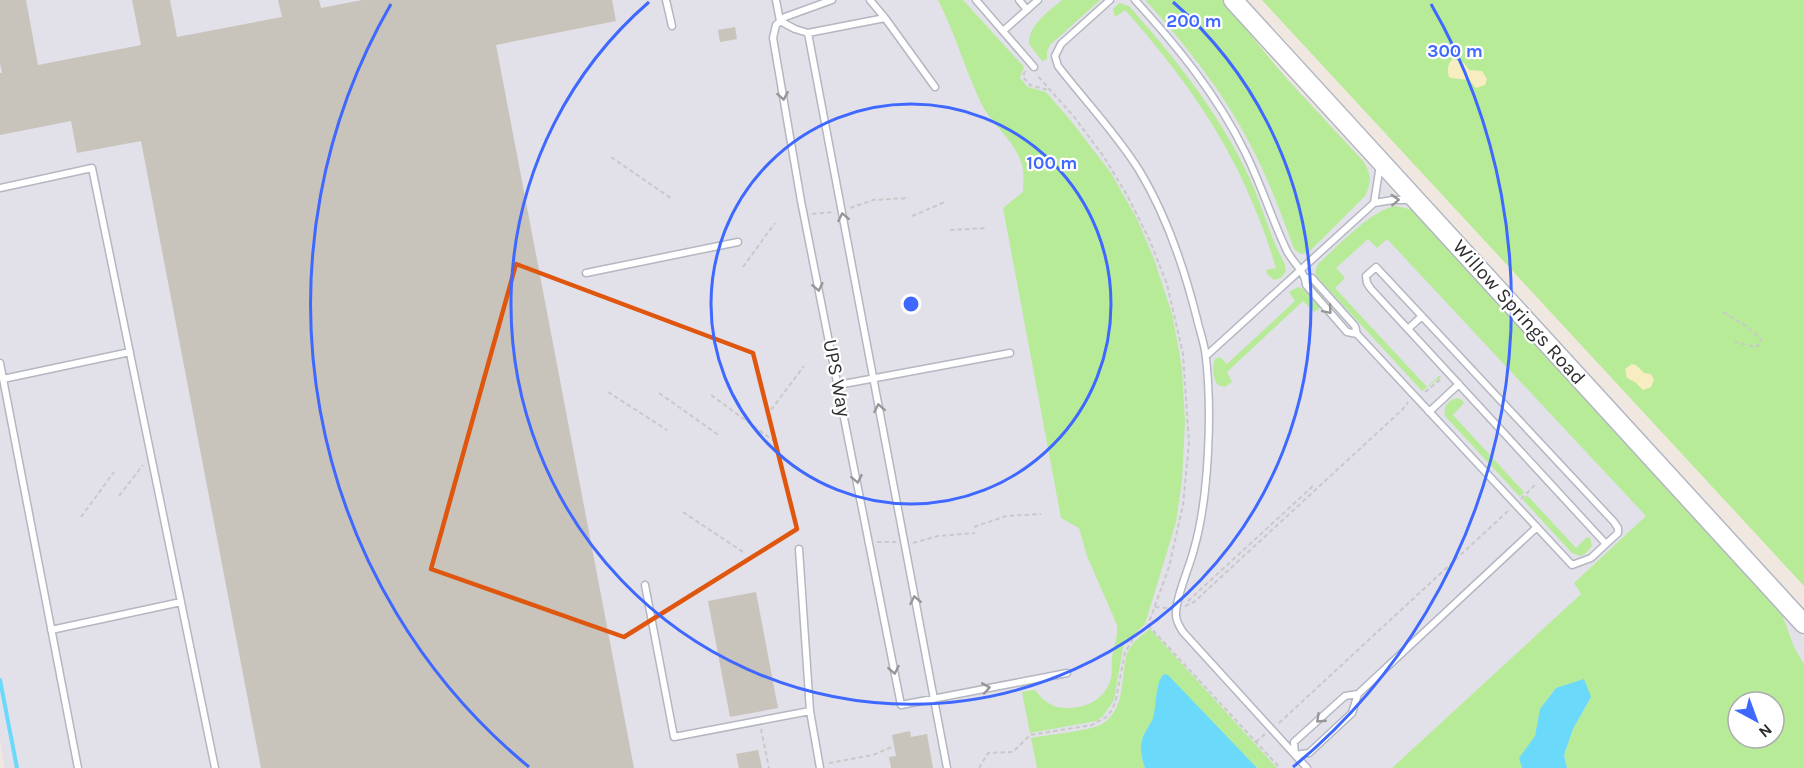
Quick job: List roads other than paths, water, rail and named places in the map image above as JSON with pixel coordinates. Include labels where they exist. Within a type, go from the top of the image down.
[{"type":"main road","name":"Willow Springs Road","points":[[1233,0],[1804,624]]},
{"type":"lane","points":[[666,0],[672,26]]},
{"type":"lane","points":[[776,0],[780,21]]},
{"type":"lane","points":[[780,21],[785,17],[832,0]]},
{"type":"lane","points":[[870,0],[935,87]]},
{"type":"lane","points":[[976,0],[1034,67]]},
{"type":"lane","points":[[1019,0],[1027,10]]},
{"type":"lane","points":[[1003,31],[1038,0]]},
{"type":"lane","points":[[1110,0],[1061,44],[1055,56],[1059,69],[1129,155],[1156,202],[1182,266],[1206,356],[1209,393],[1203,503],[1196,545],[1177,607],[1177,621],[1183,632],[1307,768]]},
{"type":"lane","points":[[1135,0],[1191,66],[1230,124],[1260,184],[1286,251],[1306,278],[1305,285],[1347,332],[1358,334]]},
{"type":"lane","points":[[780,21],[808,33],[885,18]]},
{"type":"lane","name":"UPS Way","points":[[780,21],[776,25],[773,38],[803,214],[901,705],[1067,673]]},
{"type":"lane","name":"UPS Way","points":[[808,33],[947,768]]},
{"type":"lane","points":[[1374,203],[1380,161]]},
{"type":"lane","points":[[0,188],[92,168],[215,768]]},
{"type":"lane","points":[[1206,356],[1374,203],[1416,200]]},
{"type":"lane","points":[[586,273],[738,242]]},
{"type":"lane","points":[[1306,278],[1312,278],[1355,326],[1358,334],[1572,565],[1591,558],[1618,533],[1614,522],[1376,267],[1366,276],[1367,283],[1606,544]]},
{"type":"lane","points":[[1408,329],[1422,316]]},
{"type":"lane","points":[[3,379],[130,352]]},
{"type":"lane","points":[[838,385],[1010,353]]},
{"type":"lane","points":[[0,363],[78,768]]},
{"type":"lane","points":[[1429,412],[1459,384]]},
{"type":"lane","points":[[1295,755],[1309,753],[1352,713],[1358,694],[1537,527]]},
{"type":"lane","points":[[799,549],[810,711],[820,766]]},
{"type":"lane","points":[[645,585],[674,737],[810,711]]},
{"type":"lane","points":[[51,630],[181,602]]},
{"type":"lane","points":[[1295,755],[1294,742],[1345,696],[1358,694]]},
{"type":"water","points":[[1164,674],[1168,675],[1257,768],[1145,768],[1141,743],[1153,718],[1158,688]]},
{"type":"water","points":[[1584,679],[1591,697],[1573,729],[1564,755],[1567,768],[1522,768],[1519,758],[1535,736],[1540,709],[1556,688]]},
{"type":"waterway","points":[[0,680],[17,768]]}]
